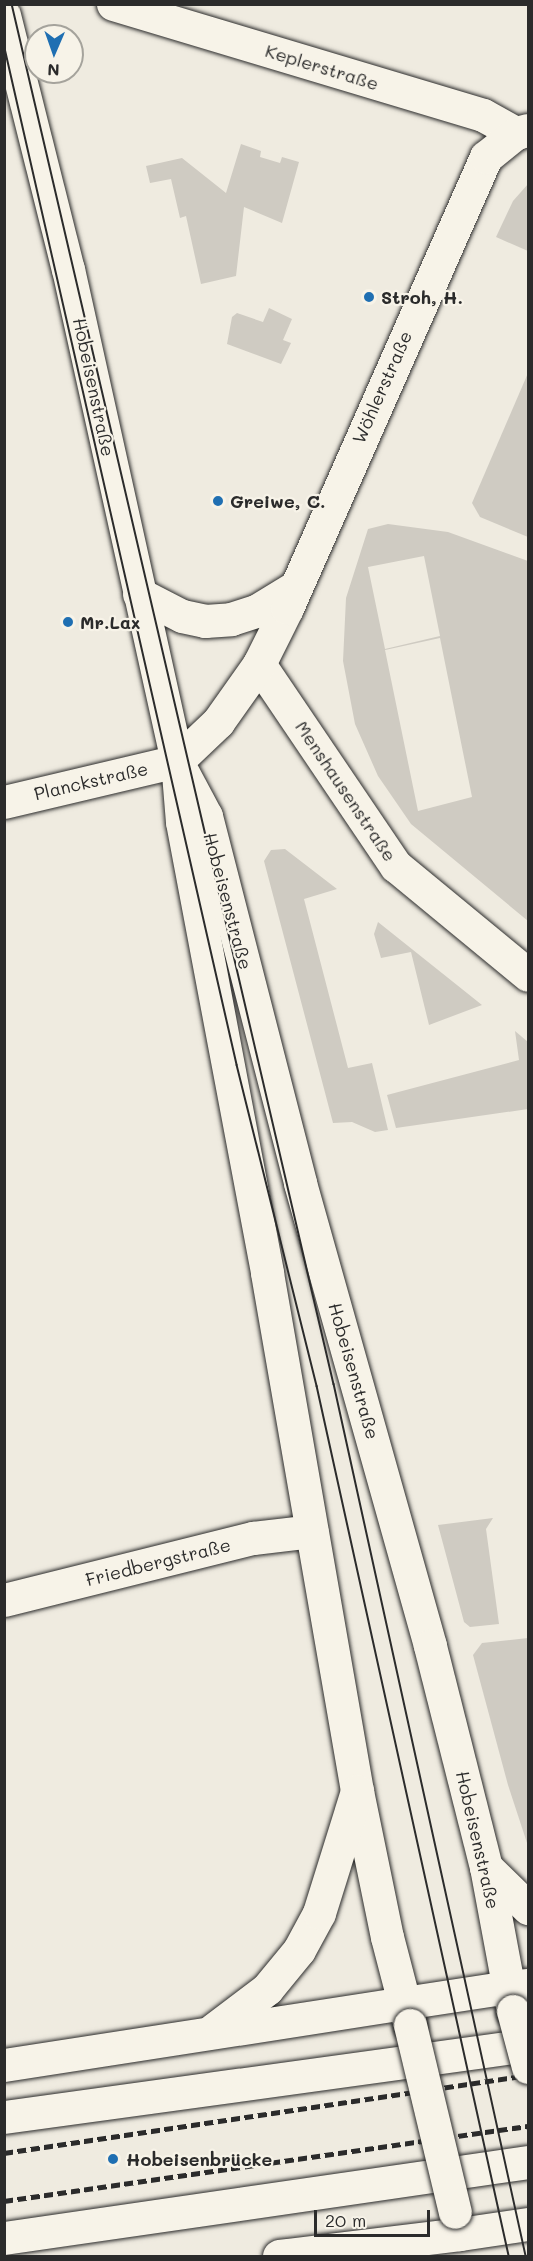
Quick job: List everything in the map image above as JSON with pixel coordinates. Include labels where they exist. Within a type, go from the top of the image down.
[{"type":"main road","name":"Keplerstraße","points":[[113,4],[483,115],[522,131]]},
{"type":"main road","name":"Hobeisenstraße","points":[[4,15],[68,269],[177,761],[182,822],[312,1531],[357,1791],[407,2014],[460,2234]]},
{"type":"main road","name":"Wöhlerstraße","points":[[177,761],[218,722],[259,664],[486,157],[522,131]]},
{"type":"main road","points":[[140,594],[182,616],[205,621],[231,620],[256,611],[294,588]]},
{"type":"main road","name":"Menshausenstraße","points":[[259,664],[396,866],[528,975]]},
{"type":"main road","name":"Hobeisenstraße","points":[[177,761],[206,816],[486,1867],[517,1995],[528,2067]]},
{"type":"main road","name":"Planckstraße","points":[[4,802],[177,761]]},
{"type":"main road","name":"Friedbergstraße","points":[[4,1600],[253,1538],[312,1531]]},
{"type":"main road","points":[[210,2032],[267,1989],[299,1950],[319,1913],[357,1791]]},
{"type":"main road","points":[[486,1867],[528,1908]]},
{"type":"main road","points":[[4,2065],[210,2032],[407,2014],[517,1995]]},
{"type":"main road","points":[[4,2116],[528,2045]]},
{"type":"main road","points":[[4,2238],[528,2162]]},
{"type":"main road","points":[[296,2256],[528,2224]]},
{"type":"shaded area","points":[[241,144],[261,151],[260,157],[280,163],[282,157],[299,162],[282,223],[244,207],[236,276],[201,284],[186,216],[180,218],[171,179],[150,183],[146,166],[182,158],[226,193]]},
{"type":"shaded area","points":[[528,184],[528,251],[496,237],[513,201]]},
{"type":"shaded area","points":[[269,308],[292,319],[283,340],[291,343],[281,364],[227,344],[232,317],[237,313],[263,322]]},
{"type":"shaded area","points":[[528,373],[528,537],[480,517],[472,503]]},
{"type":"shaded area","points":[[388,524],[448,532],[528,561],[528,921],[411,824],[378,776],[355,724],[343,661],[346,598],[368,529]],"holes":[[[424,556],[440,636],[385,649],[368,567]],[[440,638],[472,797],[418,811],[385,650]]]},
{"type":"shaded area","points":[[285,849],[337,889],[304,899],[348,1068],[372,1063],[388,1130],[375,1132],[352,1122],[333,1123],[264,861],[271,850]]},
{"type":"shaded area","points":[[378,922],[482,1005],[429,1025],[411,952],[381,958],[374,934]]},
{"type":"shaded area","points":[[515,1031],[528,1042],[528,1109],[396,1128],[387,1095],[519,1060]]},
{"type":"shaded area","points":[[493,1518],[486,1529],[499,1624],[470,1627],[464,1622],[438,1525]]},
{"type":"shaded area","points":[[528,1638],[528,1846],[508,1785],[473,1655],[482,1643]]},
{"type":"tram line","points":[[12,4],[334,1384],[526,2256]]},
{"type":"tram line","points":[[4,44],[237,1065],[317,1386],[509,2256]]},
{"type":"railway","points":[[4,2153],[528,2075]]},
{"type":"railway","points":[[4,2201],[528,2126]]},
{"type":"place","name":"Stroh, H.","points":[[369,297]]},
{"type":"place","name":"Greiwe, C.","points":[[218,501]]},
{"type":"place","name":"Mr.Lax","points":[[68,622]]},
{"type":"place","name":"Hobeisenbrücke","points":[[113,2159]]}]
